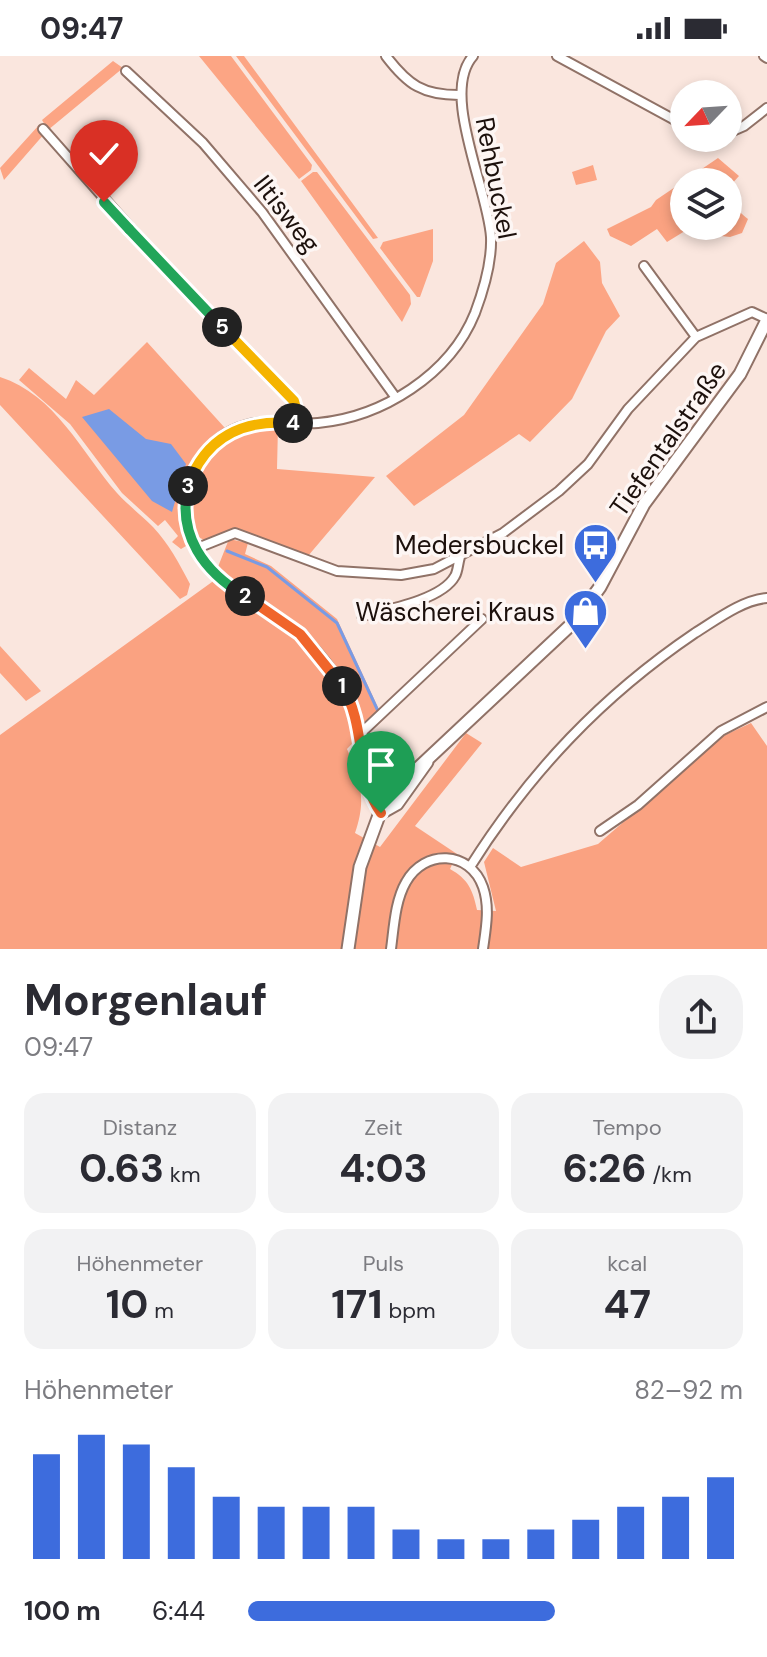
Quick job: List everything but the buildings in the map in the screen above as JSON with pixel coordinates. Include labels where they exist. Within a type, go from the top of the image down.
[{"type":"street","points":[[386,56],[406,82],[419,90],[459,95]]},
{"type":"street","name":"Rehbuckel","points":[[381,813],[369,792],[360,734],[346,692],[311,644],[285,622],[217,578],[195,549],[186,518],[186,497],[195,469],[209,448],[246,425],[346,418],[396,398],[429,374],[457,344],[472,321],[486,279],[491,238],[488,213],[459,95],[466,65],[473,56]]},
{"type":"street","points":[[557,56],[670,117]]},
{"type":"street","name":"Iltisweg","points":[[126,71],[203,143],[262,212],[396,398]]},
{"type":"street","points":[[742,124],[767,108]]},
{"type":"street","points":[[43,129],[179,283],[294,401],[300,423]]},
{"type":"street","points":[[644,266],[696,337]]},
{"type":"street","points":[[195,549],[235,533],[337,571],[401,575],[434,569],[503,533],[559,491],[588,464],[628,409],[696,337],[752,312],[767,319]]},
{"type":"street","name":"Tiefentalstraße","points":[[348,949],[360,867],[381,813],[397,804],[434,752],[550,646],[586,607],[650,496],[740,374],[767,319]]},
{"type":"street","points":[[362,616],[403,606],[442,589],[455,577],[460,557]]},
{"type":"street","points":[[470,867],[517,795],[607,699],[703,628],[748,603],[767,598]]},
{"type":"street","points":[[360,734],[482,619]]},
{"type":"street","points":[[600,831],[638,805],[721,731],[767,707]]},
{"type":"street","points":[[391,949],[398,901],[413,871],[444,857],[457,859],[470,867],[482,884],[488,906],[483,949]]},
{"type":"shaded area","points":[[199,56],[231,56],[312,165],[311,170],[299,179]]},
{"type":"shaded area","points":[[236,56],[244,56],[378,238],[373,239]]},
{"type":"shaded area","points":[[113,61],[123,68],[48,130],[42,120]]},
{"type":"shaded area","points":[[39,125],[45,133],[4,180],[0,168]]},
{"type":"shaded area","points":[[718,158],[730,168],[703,168]]},
{"type":"shaded area","points":[[593,165],[597,180],[576,185],[572,172]]},
{"type":"shaded area","points":[[317,172],[410,295],[411,304],[402,322],[301,181]]},
{"type":"shaded area","points":[[670,191],[670,240],[667,242],[657,229],[631,246],[610,236],[607,229],[651,207]]},
{"type":"shaded area","points":[[742,214],[748,219],[742,233]]},
{"type":"shaded area","points":[[433,229],[433,261],[420,297],[417,297],[380,248],[383,242]]},
{"type":"shaded area","points":[[584,241],[600,262],[602,283],[620,316],[606,331],[572,399],[530,442],[519,434],[414,506],[386,476],[464,415],[543,304],[556,263]]},
{"type":"shaded area","points":[[147,342],[225,428],[199,451],[184,480],[179,512],[186,546],[181,549],[172,542],[178,536],[165,520],[158,526],[122,493],[70,424],[19,380],[29,368],[66,399],[76,380],[94,395]]},
{"type":"shaded area","points":[[0,377],[20,385],[52,411],[117,493],[159,533],[190,584],[187,595],[180,599],[0,405]]},
{"type":"shaded area","points":[[268,426],[278,426],[277,469],[375,477],[308,556],[233,530],[204,540],[193,534],[192,495],[205,462],[231,439]]},
{"type":"shaded area","points":[[229,539],[248,543],[245,554],[271,566],[337,619],[381,714],[347,749],[361,799],[355,833],[380,847],[466,733],[482,743],[415,826],[457,854],[450,869],[469,886],[477,910],[496,911],[484,862],[493,848],[521,867],[598,844],[723,736],[751,723],[767,746],[767,949],[0,949],[0,735],[212,582]]},
{"type":"shaded area","points":[[0,646],[41,691],[26,701],[0,673]]},
{"type":"shaded area","points":[[380,756],[399,776],[384,790],[375,786],[371,764]]},
{"type":"water","points":[[109,409],[146,439],[171,444],[186,464],[172,512],[152,501],[82,417]]},
{"type":"waterway","points":[[227,551],[267,567],[337,623],[378,711]]},
{"type":"place","name":"Medersbuckel","points":[[595,584]]},
{"type":"place","name":"Wäscherei Kraus","points":[[586,651]]},
{"type":"route","points":[[104,202],[294,401],[300,423],[269,421],[246,425],[228,433],[209,448],[195,469],[188,488],[185,506],[188,529],[201,560],[217,578],[273,613],[300,634],[324,659],[352,707],[362,744],[369,792],[381,813]]}]
